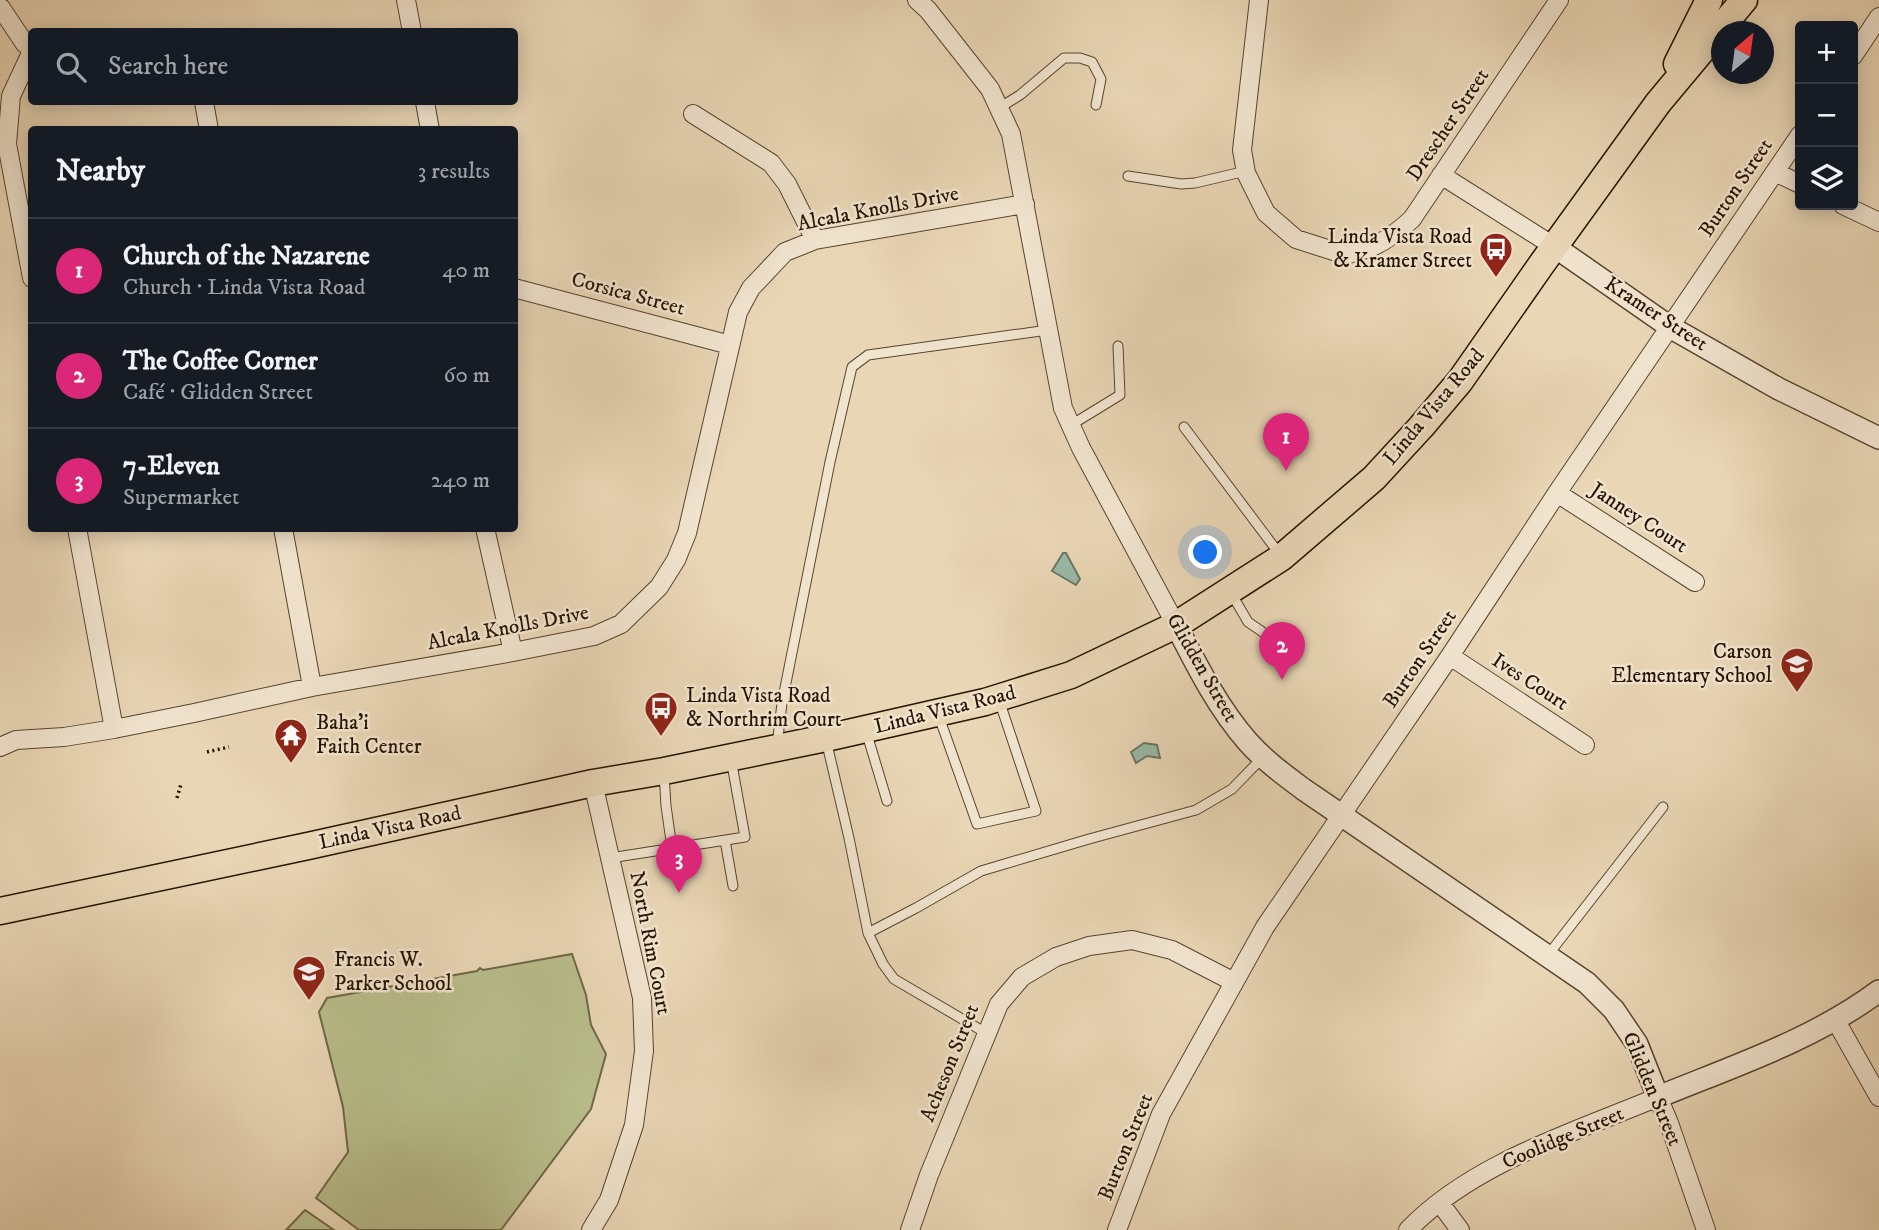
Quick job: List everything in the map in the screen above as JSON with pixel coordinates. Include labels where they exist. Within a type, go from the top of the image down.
[{"type":"main road","name":"Linda Vista Road","points":[[1658,103],[1709,0]]},
{"type":"main road","name":"Linda Vista Road","points":[[0,911],[593,783],[664,771],[938,713],[1072,675],[1176,625],[1282,557],[1374,478],[1421,427],[1460,381],[1658,103],[1744,0]]},
{"type":"street","points":[[407,0],[411,28]]},
{"type":"street","name":"Glidden Street","points":[[917,0],[928,10],[990,89],[1011,134],[1063,408],[1081,448],[1210,688],[1229,718],[1263,757],[1293,781],[1587,983],[1614,1010],[1637,1044],[1669,1123],[1706,1230]]},
{"type":"street","points":[[1246,171],[1242,150],[1259,0]]},
{"type":"street","name":"Drescher Street","points":[[1246,171],[1266,213],[1296,239],[1346,255],[1371,248],[1395,235],[1412,219],[1559,0]]},
{"type":"street","points":[[1,8],[28,46]]},
{"type":"street","points":[[1858,49],[1879,17]]},
{"type":"street","points":[[28,58],[11,96],[7,144],[28,257]]},
{"type":"street","points":[[205,105],[208,126]]},
{"type":"street","points":[[426,105],[429,126]]},
{"type":"street","points":[[693,114],[771,163],[787,184],[815,240]]},
{"type":"street","name":"Burton Street","points":[[1117,1230],[1161,1114],[1265,927],[1795,142]]},
{"type":"street","points":[[1775,172],[1795,182]]},
{"type":"street","name":"Kramer Street","points":[[1441,175],[1555,247],[1670,327],[1779,389],[1879,438]]},
{"type":"street","name":"Alcala Knolls Drive","points":[[0,747],[16,740],[64,737],[114,729],[312,687],[594,636],[621,624],[659,587],[676,560],[687,533],[737,312],[751,288],[785,252],[815,240],[1025,204]]},
{"type":"street","points":[[1854,210],[1879,222]]},
{"type":"street","name":"Corsica Street","points":[[518,289],[730,345]]},
{"type":"street","name":"Janney Court","points":[[1557,493],[1695,582]]},
{"type":"street","points":[[78,532],[114,729]]},
{"type":"street","points":[[284,532],[312,687]]},
{"type":"street","points":[[486,532],[513,652]]},
{"type":"street","name":"Ives Court","points":[[1450,656],[1585,745]]},
{"type":"street","name":"North Rim Court","points":[[591,1230],[609,1200],[634,1125],[644,1051],[642,998],[593,783]]},
{"type":"street","name":"Acheson Street","points":[[910,1230],[986,1033],[999,1004],[1022,977],[1056,957],[1090,946],[1132,940],[1172,950],[1234,982]]},
{"type":"street","name":"Coolidge Street","points":[[1408,1230],[1478,1176],[1516,1156],[1792,1043],[1836,1021],[1879,992]]},
{"type":"street","points":[[1836,1021],[1879,1097]]},
{"type":"street","points":[[1440,1203],[1460,1230]]},
{"type":"lane","points":[[999,108],[1020,95],[1064,58],[1080,58],[1092,62],[1101,79],[1096,105]]},
{"type":"lane","points":[[1128,176],[1181,184],[1246,171]]},
{"type":"lane","points":[[777,748],[781,710],[830,462],[852,367],[868,355],[1048,330]]},
{"type":"lane","points":[[1071,425],[1120,395],[1118,346]]},
{"type":"lane","points":[[1184,427],[1282,557]]},
{"type":"lane","points":[[1230,591],[1248,622],[1292,652]]},
{"type":"lane","points":[[938,713],[977,824],[1036,811],[998,698]]},
{"type":"lane","points":[[866,729],[887,801]]},
{"type":"lane","points":[[826,738],[868,933],[883,964],[894,979],[986,1033]]},
{"type":"lane","points":[[610,858],[745,836],[731,757]]},
{"type":"lane","points":[[868,933],[981,871],[1196,810],[1232,789],[1263,757]]},
{"type":"lane","points":[[664,771],[672,848]]},
{"type":"lane","points":[[1547,957],[1663,807]]},
{"type":"lane","points":[[725,840],[733,886]]},
{"type":"path","points":[[207,752],[229,747]]},
{"type":"path","points":[[177,798],[181,784]]},
{"type":"shaded area","points":[[1063,553],[1066,553],[1080,579],[1076,585],[1052,571]]},
{"type":"shaded area","points":[[1144,743],[1157,745],[1160,758],[1147,756],[1136,763],[1131,752]]},
{"type":"shaded area","points":[[572,954],[586,995],[591,1025],[606,1054],[591,1109],[501,1230],[359,1230],[316,1198],[348,1152],[343,1107],[319,1012],[327,998],[477,971],[480,968],[483,970]]},
{"type":"shaded area","points":[[305,1210],[334,1230],[286,1230]]},
{"type":"place","name":"Linda Vista Road & Kramer Street","points":[[1496,279]]},
{"type":"place","name":"Church of the Nazarene","points":[[1286,471]]},
{"type":"place","name":"The Coffee Corner","points":[[1282,680]]},
{"type":"place","name":"Carson Elementary School","points":[[1797,694]]},
{"type":"place","name":"Linda Vista Road & Northrim Court","points":[[661,738]]},
{"type":"place","name":"Baha'i Faith Center","points":[[291,765]]},
{"type":"place","name":"7-Eleven","points":[[679,893]]},
{"type":"place","name":"Francis W. Parker School","points":[[309,1002]]}]
